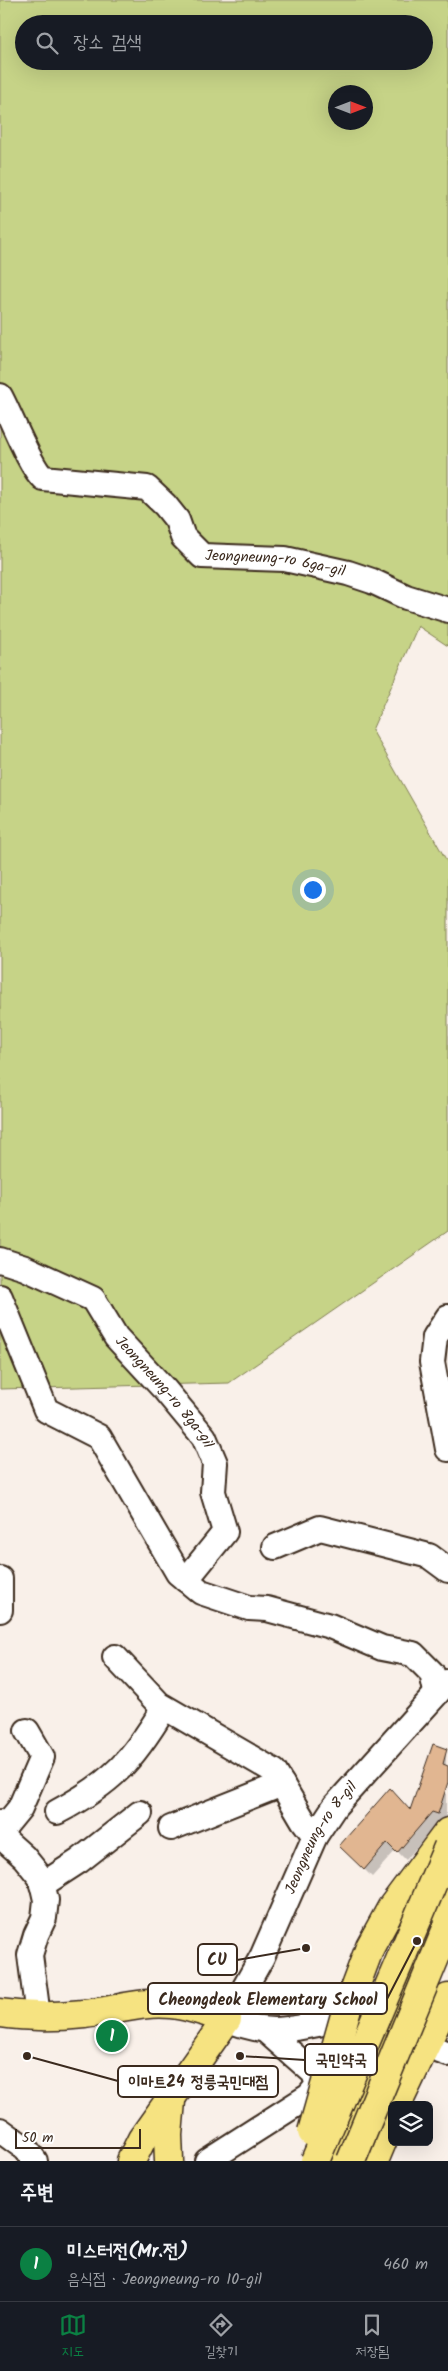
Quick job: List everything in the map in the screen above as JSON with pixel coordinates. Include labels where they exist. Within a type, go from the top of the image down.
[{"type":"main road","points":[[304,2161],[347,2008],[370,1947],[392,1907],[448,1832]]},
{"type":"main road","points":[[315,2161],[448,1847]]},
{"type":"main road","points":[[329,2161],[351,2109],[368,2076],[448,1890]]},
{"type":"main road","points":[[425,2045],[448,1926]]},
{"type":"main road","points":[[351,2161],[425,2045],[448,1957]]},
{"type":"main road","points":[[400,2101],[448,1998]]},
{"type":"main road","points":[[0,2013],[38,2016],[84,2014],[150,2004],[190,2007],[227,2019],[171,2101],[161,2146],[131,2161]]},
{"type":"main road","points":[[304,2161],[326,2131],[351,2109]]},
{"type":"main road","points":[[315,2161],[330,2136],[351,2109]]},
{"type":"main road","points":[[374,2161],[388,2128]]},
{"type":"street","name":"Jeongneung-ro 6ga-gil","points":[[0,396],[14,420],[35,472],[43,478],[146,488],[165,505],[177,520],[182,537],[202,556],[285,559],[348,573],[372,581],[406,597],[448,610]]},
{"type":"street","name":"Jeongneung-ro 8ga-gil","points":[[0,1260],[25,1268],[92,1299],[116,1337],[165,1390],[204,1437],[215,1464],[214,1492],[225,1532],[186,1580]]},
{"type":"street","points":[[0,1297],[46,1410],[99,1438],[178,1573],[201,1592],[228,1602],[249,1608],[267,1609],[330,1626],[382,1648],[413,1654],[442,1686]]},
{"type":"street","points":[[448,1317],[435,1337],[432,1362],[448,1449]]},
{"type":"street","points":[[275,1547],[320,1528],[429,1556],[448,1570]]},
{"type":"street","points":[[0,1579],[0,1610]]},
{"type":"street","points":[[115,1657],[164,1708],[274,1771],[303,1820],[315,1836]]},
{"type":"street","name":"Jeongneung-ro 8-gil","points":[[227,2019],[262,1957],[315,1836],[335,1806],[442,1686]]},
{"type":"street","points":[[57,1812],[91,1794],[116,1774],[142,1745],[164,1708]]},
{"type":"street","points":[[27,1731],[42,1757],[20,1808],[1,1826],[5,1840],[30,1864],[41,1878],[46,1900],[44,1918],[30,1955],[38,2016]]},
{"type":"street","points":[[171,1828],[282,1784]]},
{"type":"street","points":[[42,1885],[79,1862],[140,1813]]},
{"type":"street","points":[[368,2076],[402,2052],[422,2010],[448,1946]]},
{"type":"street","points":[[422,2010],[421,2033],[425,2045]]},
{"type":"street","points":[[227,2019],[247,2028],[274,2032],[338,2020]]},
{"type":"street","points":[[207,2161],[315,2091],[318,2084],[314,2073],[265,2030]]},
{"type":"street","points":[[0,2130],[26,2149],[35,2161]]},
{"type":"green space","points":[[0,0],[448,0],[448,646],[418,626],[372,730],[448,863],[448,1231],[229,1383],[0,1389]]},
{"type":"building","points":[[433,1744],[447,1749],[443,1764],[448,1766],[448,1782],[438,1814],[432,1812],[397,1853],[387,1843],[364,1870],[339,1846],[390,1788],[410,1810]]},
{"type":"place","name":"Cheongdeok Elementary School","points":[[417,1941]]},
{"type":"place","name":"CU","points":[[306,1948]]},
{"type":"place","name":"미스터전(Mr.전)","points":[[112,2036]]},
{"type":"place","name":"이마트24 정릉국민대점","points":[[27,2056]]},
{"type":"place","name":"국민약국","points":[[240,2056]]}]
